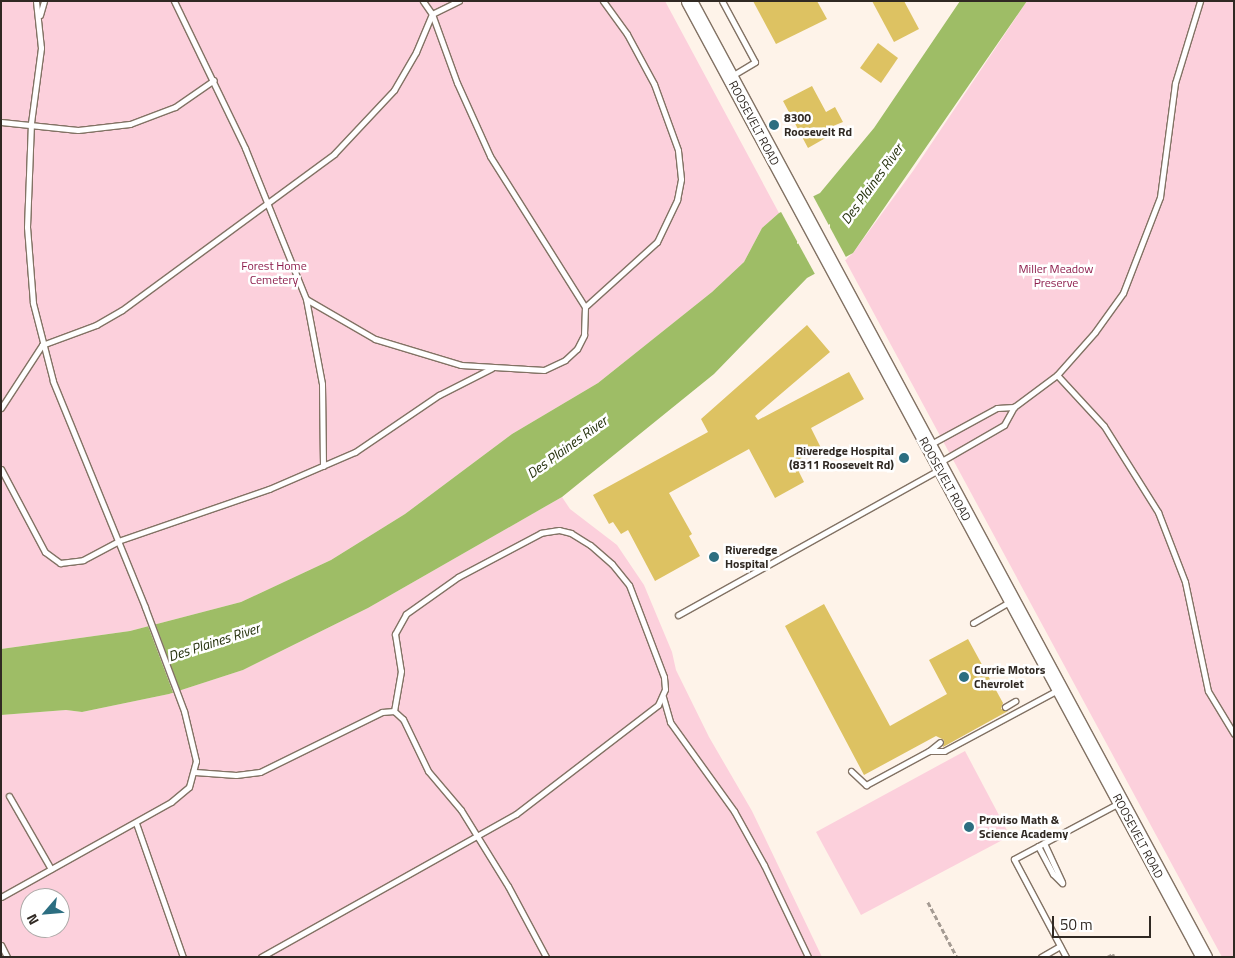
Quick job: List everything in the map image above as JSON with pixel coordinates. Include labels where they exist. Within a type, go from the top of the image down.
[{"type":"main road","name":"ROOSEVELT ROAD","points":[[689,1],[927,446],[1204,957]]},
{"type":"lane","points":[[1,897],[136,823],[181,794],[189,787],[195,772],[194,745],[184,711],[145,607],[66,418],[42,345],[33,304],[27,227],[31,123],[41,48],[40,17],[36,1]]},
{"type":"lane","points":[[40,17],[44,1]]},
{"type":"lane","points":[[174,1],[214,80],[269,203],[306,299],[322,384],[325,424],[323,466]]},
{"type":"lane","points":[[306,299],[351,327],[401,349],[461,365],[544,370],[565,360],[577,349],[584,335],[585,307],[490,156],[457,83],[432,14],[423,1]]},
{"type":"lane","points":[[1,408],[42,345],[111,317],[334,154],[383,104],[416,52],[432,14],[459,1]]},
{"type":"lane","points":[[585,307],[657,242],[677,200],[681,179],[678,150],[654,84],[627,34],[603,1]]},
{"type":"lane","points":[[722,1],[755,62],[730,77]]},
{"type":"lane","points":[[678,615],[938,466],[1004,425],[1014,408],[1058,375],[1095,332],[1123,293],[1141,252],[1160,197],[1175,83],[1200,1]]},
{"type":"lane","points":[[1,122],[31,123],[78,130],[130,124],[175,107],[214,80]]},
{"type":"lane","points":[[1,470],[40,544],[52,559],[60,562],[82,560],[118,541],[259,493],[323,466],[376,441],[438,395],[494,367]]},
{"type":"lane","points":[[1058,375],[1108,432],[1158,512],[1185,582],[1208,691],[1234,734]]},
{"type":"lane","points":[[927,446],[997,408],[1014,408]]},
{"type":"lane","points":[[394,711],[402,671],[395,634],[406,614],[458,577],[541,533],[559,530],[571,533],[590,545],[612,564],[629,585],[664,677],[663,697],[670,722],[734,811],[764,864],[808,957]]},
{"type":"lane","points":[[972,623],[1012,601]]},
{"type":"lane","points":[[929,751],[944,752],[1059,689]]},
{"type":"lane","points":[[261,957],[478,838],[557,784],[658,705],[663,697]]},
{"type":"lane","points":[[1005,707],[1015,701]]},
{"type":"lane","points":[[195,772],[236,775],[260,772],[382,712],[394,711],[403,719],[428,771],[461,810],[546,957]]},
{"type":"lane","points":[[851,770],[866,785],[929,751],[940,742]]},
{"type":"lane","points":[[8,796],[51,870]]},
{"type":"lane","points":[[1066,957],[1014,859],[1120,802]]},
{"type":"lane","points":[[136,823],[183,957]]},
{"type":"lane","points":[[1038,846],[1053,874],[1062,882],[1044,843]]},
{"type":"lane","points":[[1,945],[7,957]]},
{"type":"lane","points":[[1040,957],[1060,946]]},
{"type":"path","points":[[928,902],[958,957]]},
{"type":"path","points":[[1107,957],[1113,954],[1114,957]]},
{"type":"green space","name":"Forest Home Cemetery","points":[[1,1],[665,1],[779,213],[762,228],[744,262],[712,292],[598,383],[512,434],[405,514],[331,560],[241,602],[130,631],[1,649]]},
{"type":"green space","name":"Miller Meadow Preserve","points":[[1027,1],[1234,1],[1234,957],[1222,957],[845,260],[853,253],[913,171]]},
{"type":"green space","points":[[562,497],[570,509],[617,545],[644,585],[672,652],[676,670],[709,737],[752,811],[822,957],[1,957],[1,715],[66,710],[82,712],[169,694],[243,670],[368,608]]},
{"type":"green space","points":[[965,751],[1010,836],[861,915],[816,832]]},
{"type":"water","name":"Des Plaines River","points":[[960,1],[1027,1],[853,253],[807,278],[714,374],[562,497],[368,608],[243,670],[169,694],[82,712],[66,710],[1,715],[1,649],[130,631],[241,602],[331,560],[405,514],[512,434],[598,383],[712,292],[744,262],[762,228],[779,213],[820,193],[874,128]],"holes":[[[830,224],[830,227],[797,244],[797,242]]]},
{"type":"pier","points":[[812,194],[847,259],[816,276],[780,210]]},
{"type":"pier","points":[[154,620],[181,693],[174,695],[147,623]]},
{"type":"building","points":[[753,1],[817,1],[827,19],[776,44]]},
{"type":"building","points":[[872,1],[904,1],[919,29],[894,42]]},
{"type":"building","points":[[878,43],[898,58],[881,83],[860,68]]},
{"type":"building","points":[[812,86],[826,112],[835,107],[843,122],[833,126],[836,132],[808,148],[783,101]]},
{"type":"building","points":[[807,325],[830,352],[755,416],[758,420],[849,372],[864,399],[811,428],[821,448],[794,462],[804,482],[775,498],[749,449],[669,493],[692,534],[689,536],[700,556],[655,581],[628,530],[621,534],[613,522],[609,524],[593,495],[708,432],[701,419]]},
{"type":"building","name":"Currie Motors Chevrolet","points":[[824,604],[890,726],[947,694],[929,660],[968,639],[1003,703],[1001,709],[1008,711],[943,747],[944,740],[936,736],[864,775],[785,626]]},
{"type":"place","name":"8300 Roosevelt Rd","points":[[774,125]]},
{"type":"place","name":"Riveredge Hospital (8311 Roosevelt Rd)","points":[[904,458]]},
{"type":"place","name":"Riveredge Hospital","points":[[714,557]]},
{"type":"place","name":"Currie Motors Chevrolet","points":[[964,677]]},
{"type":"place","name":"Proviso Math & Science Academy","points":[[969,827]]}]
